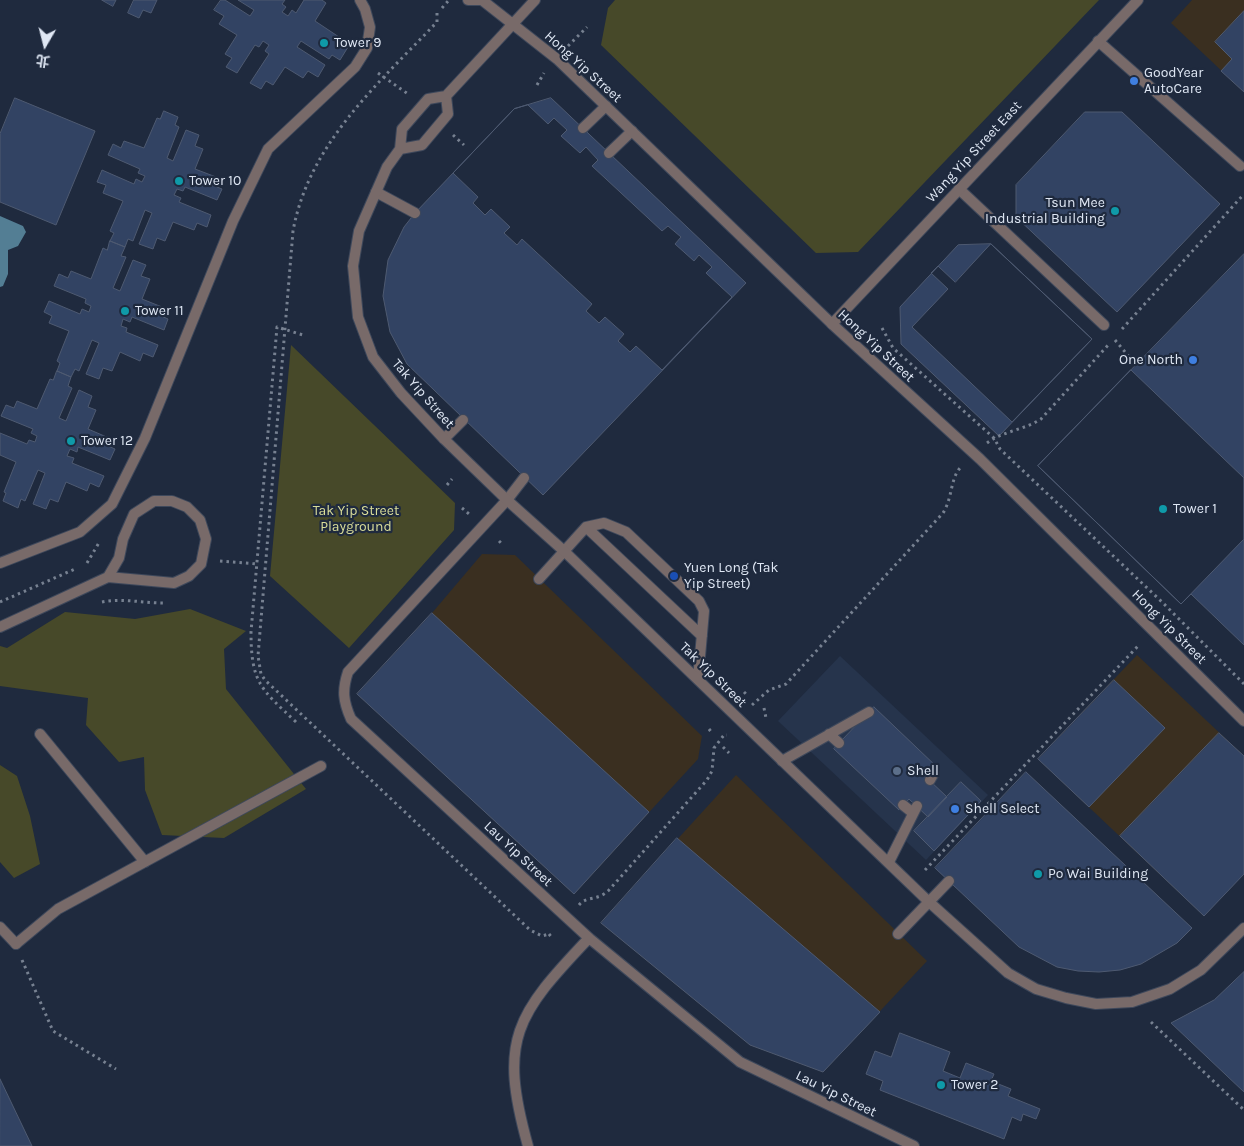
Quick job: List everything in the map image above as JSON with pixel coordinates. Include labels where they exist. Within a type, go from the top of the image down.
[{"type":"street","points":[[0,563],[80,532],[112,504],[145,438],[233,221],[268,150],[355,67],[367,48],[370,27],[365,9],[360,0]]},
{"type":"street","name":"Hong Yip Street","points":[[468,0],[481,0],[557,59],[832,324],[980,460],[1244,721]]},
{"type":"street","name":"Tak Yip Street","points":[[535,0],[446,96],[428,99],[402,129],[400,149],[387,167],[359,232],[353,266],[358,317],[373,357],[401,393],[444,439],[506,500],[564,551],[928,901],[1008,973],[1036,989],[1096,1004],[1132,1002],[1170,989],[1201,970],[1244,928]]},
{"type":"street","name":"Wang Yip Street East","points":[[832,324],[1138,0]]},
{"type":"street","points":[[1098,41],[1240,166]]},
{"type":"street","points":[[400,149],[422,145],[448,114],[446,96]]},
{"type":"street","points":[[583,128],[606,106]]},
{"type":"street","points":[[609,153],[632,131]]},
{"type":"street","points":[[959,189],[1104,325]]},
{"type":"street","points":[[376,192],[415,213]]},
{"type":"street","points":[[444,439],[463,420]]},
{"type":"street","name":"Lau Yip Street","points":[[524,478],[348,672],[343,690],[344,704],[351,719],[589,938],[740,1062],[914,1146]]},
{"type":"street","points":[[0,627],[108,577],[156,583],[174,582],[189,576],[201,564],[206,540],[200,520],[187,508],[172,501],[154,501],[134,514],[123,539],[119,558],[108,577]]},
{"type":"street","points":[[539,579],[586,527],[604,523],[626,532],[686,587],[699,601],[704,611],[698,679]]},
{"type":"street","points":[[586,527],[702,636]]},
{"type":"street","points":[[782,761],[868,712]]},
{"type":"street","points":[[40,734],[145,862]]},
{"type":"street","points":[[829,734],[839,744]]},
{"type":"street","points":[[0,927],[16,944],[58,910],[321,766]]},
{"type":"street","points":[[889,862],[915,810],[904,805]]},
{"type":"street","points":[[898,934],[949,881]]},
{"type":"street","points":[[528,1146],[515,1095],[513,1077],[517,1039],[522,1023],[538,994],[589,938]]},
{"type":"path","points":[[442,8],[449,0]]},
{"type":"path","points":[[437,13],[437,22],[384,77],[328,143],[309,175],[296,213],[258,656],[261,674],[265,680],[530,930],[542,936],[548,934],[553,939]]},
{"type":"path","points":[[576,36],[587,27]]},
{"type":"path","points":[[378,73],[411,96]]},
{"type":"path","points":[[537,85],[541,76]]},
{"type":"path","points":[[450,132],[464,145]]},
{"type":"path","points":[[1040,419],[1244,194]]},
{"type":"path","points":[[1104,325],[1131,359]]},
{"type":"path","points":[[296,722],[259,685],[254,671],[251,632],[277,327],[303,335]]},
{"type":"path","points":[[882,328],[893,348],[994,438],[1000,449],[1162,602],[1244,684]]},
{"type":"path","points":[[447,485],[452,480]]},
{"type":"path","points":[[462,508],[470,514]]},
{"type":"path","points":[[751,707],[769,690],[786,684],[943,513]]},
{"type":"path","points":[[499,541],[503,546]]},
{"type":"path","points":[[219,561],[257,564]]},
{"type":"path","points":[[925,870],[1139,645]]},
{"type":"path","points":[[744,692],[748,696]]},
{"type":"path","points":[[764,708],[767,721]]},
{"type":"path","points":[[709,729],[712,733]]},
{"type":"path","points":[[579,903],[602,897],[707,780],[712,771],[714,748],[724,735]]},
{"type":"path","points":[[724,747],[729,753]]},
{"type":"path","points":[[16,944],[53,1031],[116,1069]]},
{"type":"path","points":[[1152,1022],[1244,1110]]},
{"type":"shaded area","points":[[1192,0],[1244,0],[1244,92],[1171,23]]},
{"type":"shaded area","points":[[0,216],[23,226],[26,232],[18,246],[8,250],[8,274],[3,286],[0,287]]},
{"type":"shaded area","points":[[482,554],[515,555],[702,736],[698,759],[574,894],[357,694],[432,613]]},
{"type":"shaded area","points":[[1137,655],[1244,756],[1204,916],[1038,759]]},
{"type":"shaded area","name":"Shell","points":[[840,656],[988,795],[926,860],[778,721]]},
{"type":"shaded area","points":[[736,775],[927,961],[823,1072],[750,1045],[601,923]]},
{"type":"green space","points":[[615,0],[1099,0],[858,252],[816,253],[601,45],[608,8]]},
{"type":"green space","name":"Tak Yip Street Playground","points":[[291,345],[455,503],[454,530],[349,648],[270,576]]},
{"type":"green space","points":[[190,609],[246,631],[224,649],[226,689],[306,789],[224,838],[162,835],[145,790],[144,757],[119,762],[86,725],[88,698],[0,686],[0,646],[7,648],[65,612],[135,619]]},
{"type":"green space","points":[[0,765],[17,776],[30,816],[40,864],[14,878],[0,862]]},
{"type":"building","points":[[102,0],[116,0],[113,6]]},
{"type":"building","points":[[134,0],[157,0],[151,13],[143,10],[139,18],[128,13]]},
{"type":"building","name":"Tower 9","points":[[221,0],[225,0],[250,16],[254,10],[238,0],[285,0],[282,4],[286,7],[282,12],[288,16],[292,10],[296,13],[304,0],[322,0],[326,3],[315,21],[342,39],[341,42],[348,47],[340,60],[332,55],[329,59],[301,41],[297,47],[325,65],[318,77],[308,71],[303,78],[285,67],[273,85],[266,81],[261,89],[250,83],[269,54],[265,51],[269,45],[263,41],[259,47],[255,45],[237,73],[226,67],[232,58],[225,54],[237,35],[219,24],[224,16],[214,10]]},
{"type":"building","points":[[1244,11],[1244,92],[1221,71],[1232,59],[1215,42]]},
{"type":"building","points":[[15,98],[95,131],[56,225],[0,202],[0,134]]},
{"type":"building","points":[[551,98],[746,283],[543,495],[407,364],[390,332],[383,296],[388,260],[404,227],[415,213],[514,109]]},
{"type":"building","points":[[528,105],[548,124],[554,118],[567,130],[561,136],[580,153],[586,147],[598,160],[592,166],[662,231],[668,226],[681,237],[675,244],[694,261],[699,255],[712,267],[706,273],[732,297],[662,370],[636,346],[630,352],[618,341],[624,334],[605,317],[599,323],[586,311],[592,304],[522,239],[517,245],[504,233],[510,227],[491,209],[485,215],[473,203],[478,197],[453,173],[514,109]]},
{"type":"building","name":"Tower 10","points":[[164,111],[178,117],[175,125],[179,127],[167,158],[173,161],[186,130],[199,135],[195,146],[203,149],[195,169],[216,177],[212,185],[222,189],[217,200],[185,187],[183,191],[177,189],[174,195],[181,198],[179,202],[211,215],[207,227],[197,223],[194,230],[173,222],[165,241],[157,238],[153,249],[139,244],[152,213],[145,210],[133,241],[128,239],[125,247],[110,241],[114,233],[110,231],[123,201],[103,193],[106,185],[97,182],[102,170],[134,184],[136,179],[142,182],[145,176],[138,173],[140,169],[108,155],[113,144],[121,148],[124,141],[144,148],[157,118],[160,119]]},
{"type":"building","name":"Tsun Mee Industrial Building","points":[[1085,112],[1122,112],[1220,204],[1117,312],[1016,217],[1016,185]]},
{"type":"building","name":"Tower 11","points":[[110,241],[125,247],[121,256],[126,257],[113,288],[120,291],[133,260],[146,265],[141,276],[150,279],[142,299],[162,307],[159,315],[168,319],[164,330],[132,317],[130,322],[123,319],[121,326],[127,328],[126,332],[158,345],[153,357],[143,353],[140,361],[120,352],[112,371],[103,368],[99,379],[86,374],[99,343],[92,340],[79,371],[75,369],[71,377],[57,371],[60,363],[57,361],[69,331],[49,323],[52,316],[44,312],[49,301],[80,314],[82,309],[89,312],[91,306],[85,303],[86,299],[54,286],[59,274],[68,278],[71,271],[91,279],[103,248],[107,250]]},
{"type":"building","points":[[991,244],[1092,339],[1012,422],[912,327],[948,289],[931,273],[938,266],[955,282]]},
{"type":"building","points":[[991,244],[1092,339],[999,436],[901,344],[900,307],[958,245]]},
{"type":"building","name":"One North","points":[[1244,254],[1244,645],[1191,594],[1181,604],[1038,466]]},
{"type":"building","name":"One North","points":[[1131,370],[1244,478],[1244,539],[1181,604],[1038,466]]},
{"type":"building","name":"Tower 12","points":[[57,371],[71,377],[68,386],[72,388],[59,418],[66,421],[79,390],[92,396],[88,407],[96,410],[88,429],[109,438],[106,445],[115,449],[110,460],[78,447],[77,452],[70,449],[67,456],[74,458],[72,463],[104,476],[99,487],[90,483],[87,491],[66,482],[58,502],[50,499],[46,509],[33,504],[45,473],[38,470],[25,501],[21,499],[18,508],[3,501],[6,493],[4,492],[16,462],[0,455],[0,433],[27,444],[29,440],[35,442],[37,436],[31,433],[33,429],[1,416],[6,405],[14,408],[17,401],[37,409],[50,379],[53,380]]},
{"type":"building","points":[[432,613],[649,812],[574,894],[357,694]]},
{"type":"building","points":[[1114,680],[1165,728],[1089,807],[1038,759]]},
{"type":"building","points":[[874,707],[938,768],[928,779],[947,797],[928,817],[909,799],[899,810],[834,749]]},
{"type":"building","points":[[1219,733],[1244,756],[1244,874],[1204,916],[1120,836]]},
{"type":"building","name":"Po Wai Building","points":[[1026,772],[1192,928],[1177,943],[1141,964],[1120,970],[1078,971],[1057,967],[1019,947],[935,868]]},
{"type":"building","name":"Shell Select","points":[[961,782],[981,801],[934,851],[914,831]]},
{"type":"building","points":[[677,838],[880,1012],[823,1072],[750,1045],[601,923]]},
{"type":"building","points":[[1244,972],[1244,1092],[1171,1023],[1214,1000]]},
{"type":"building","name":"Tower 2","points":[[900,1033],[950,1052],[943,1071],[960,1078],[966,1063],[994,1074],[991,1081],[1011,1089],[1008,1096],[1040,1109],[1036,1119],[1023,1114],[1021,1121],[1012,1117],[1004,1139],[880,1090],[883,1081],[866,1074],[875,1051],[891,1057]]},
{"type":"building","points":[[0,1079],[32,1146],[0,1146]]},
{"type":"place","name":"Tower 9","points":[[324,43]]},
{"type":"place","name":"GoodYear AutoCare","points":[[1134,81]]},
{"type":"place","name":"Tower 10","points":[[179,181]]},
{"type":"place","name":"Tsun Mee Industrial Building","points":[[1115,211]]},
{"type":"place","name":"Tower 11","points":[[125,311]]},
{"type":"place","name":"One North","points":[[1193,360]]},
{"type":"place","name":"Tower 12","points":[[71,441]]},
{"type":"place","name":"Tower 1","points":[[1163,509]]},
{"type":"place","name":"Yuen Long (Tak Yip Street)","points":[[674,576]]},
{"type":"place","name":"Shell","points":[[897,771]]},
{"type":"place","name":"Shell Select","points":[[955,809]]},
{"type":"place","name":"Po Wai Building","points":[[1038,874]]},
{"type":"place","name":"Tower 2","points":[[941,1085]]}]
